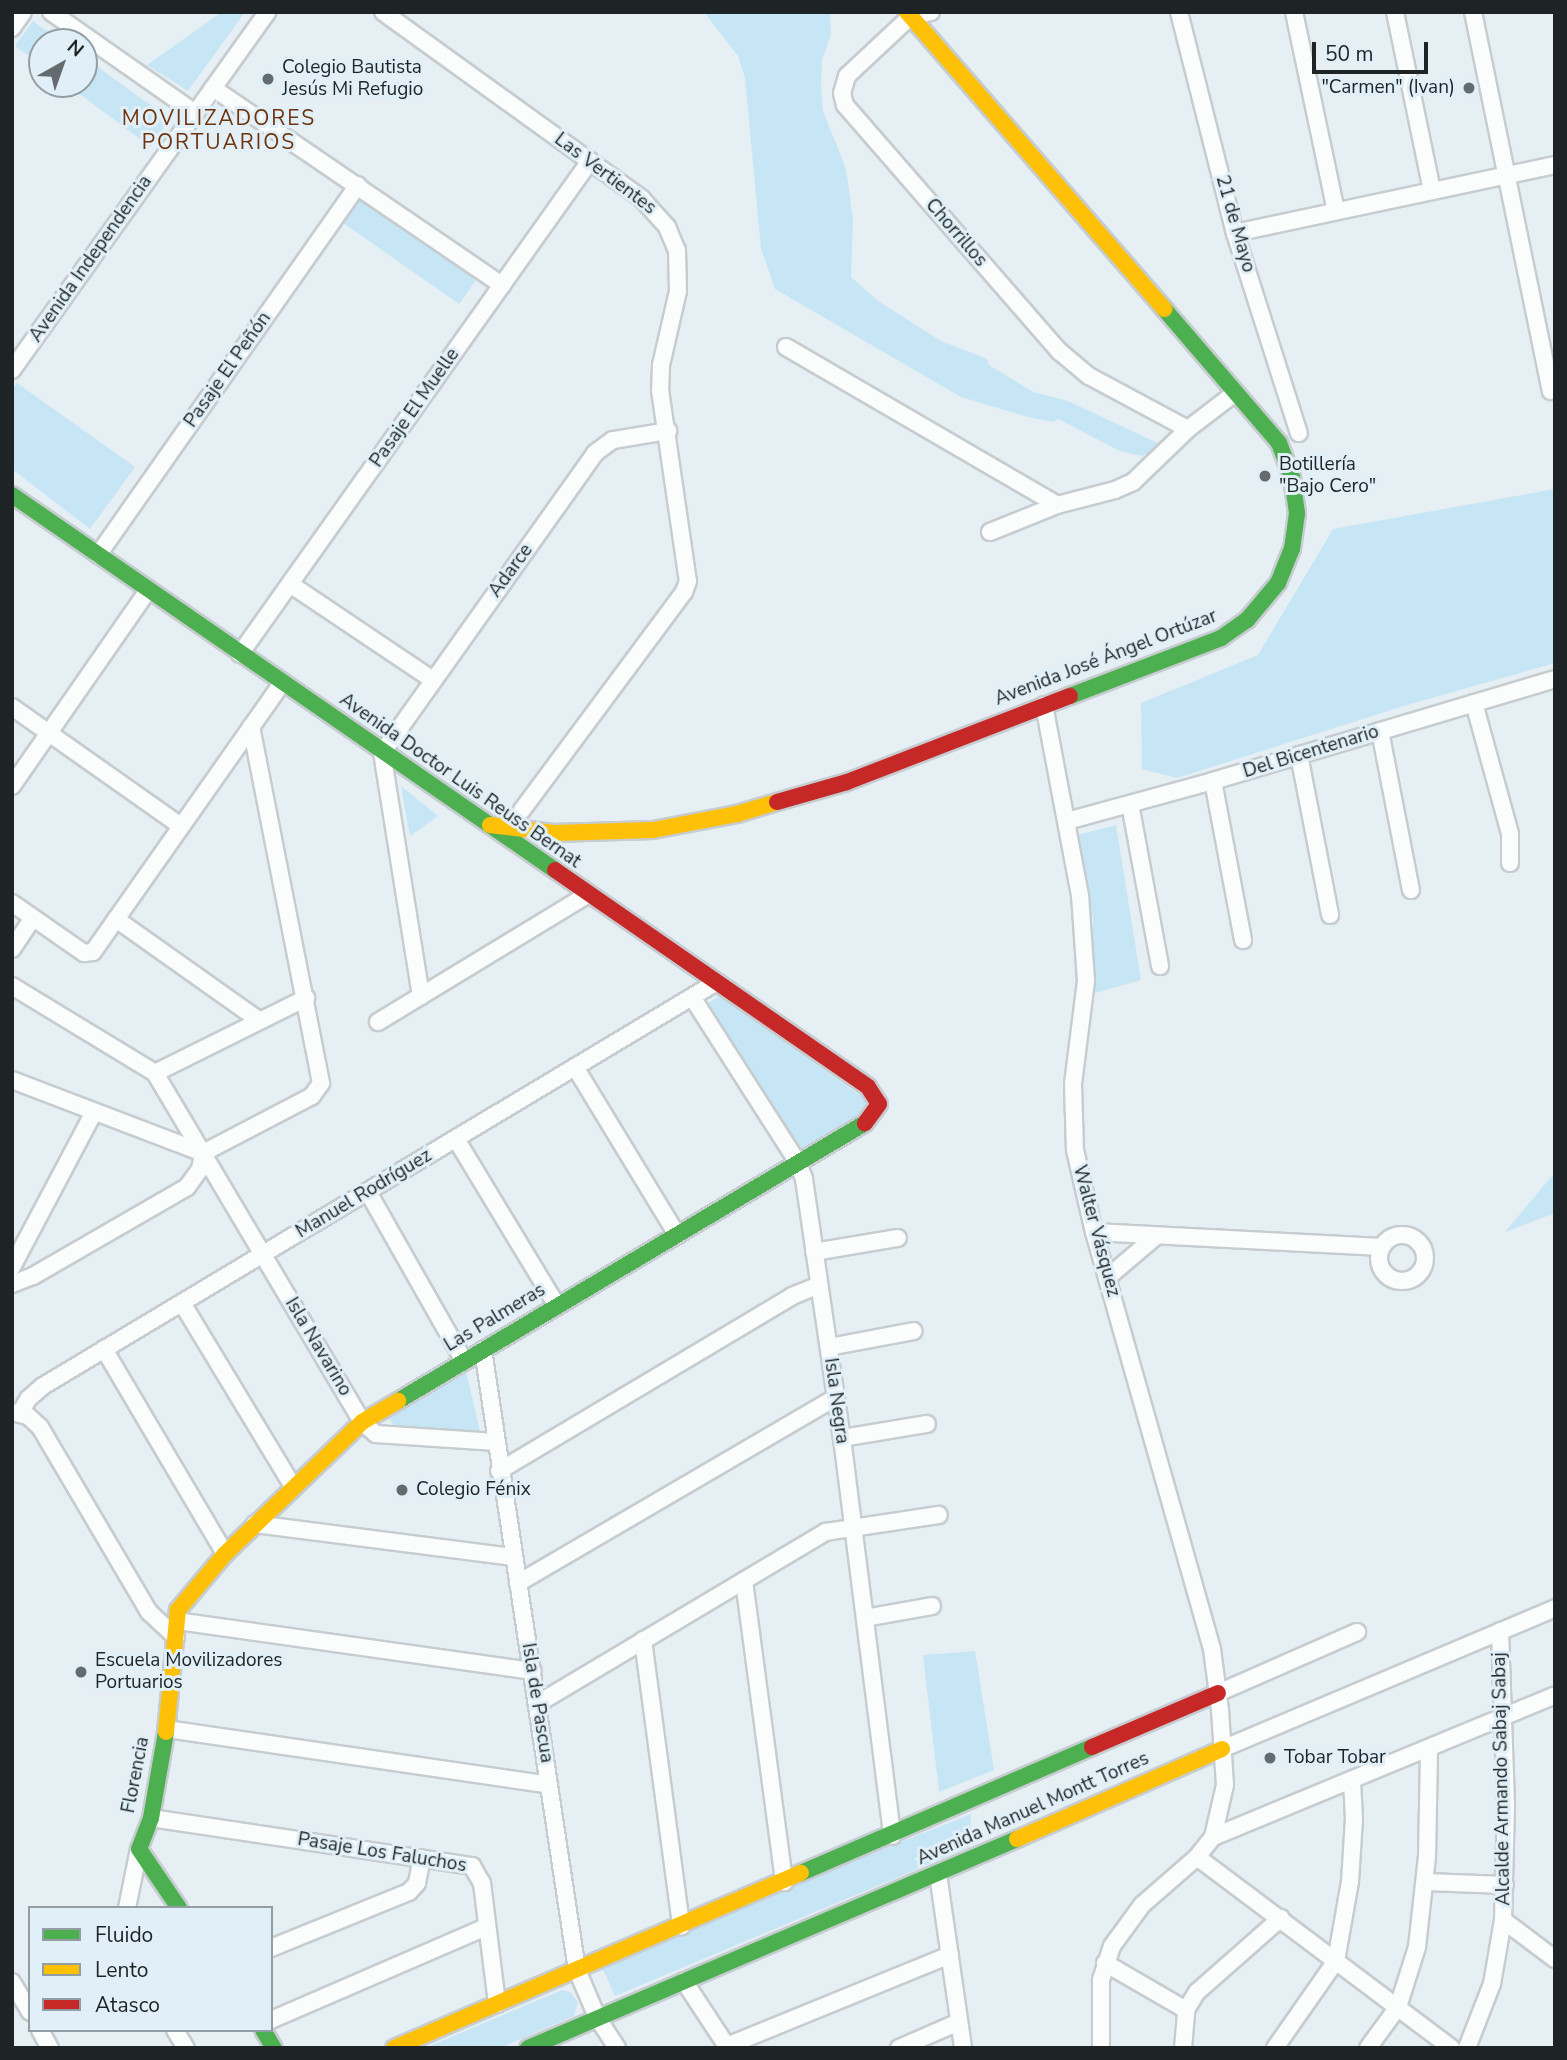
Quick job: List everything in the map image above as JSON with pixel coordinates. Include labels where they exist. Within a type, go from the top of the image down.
[{"type":"street","points":[[12,28],[23,12]]},
{"type":"street","points":[[51,12],[195,113]]},
{"type":"street","name":"Avenida Independencia","points":[[12,370],[267,12]]},
{"type":"street","name":"Las Vertientes","points":[[383,12],[652,207],[667,227],[677,250],[678,291],[660,377],[688,581],[684,592],[522,810]]},
{"type":"street","name":"Chorrillos","points":[[931,12],[909,15],[847,76],[842,93],[845,105],[1059,351],[1089,376],[1188,429]]},
{"type":"street","name":"21 de Mayo","points":[[1179,12],[1236,233],[1299,433]]},
{"type":"street","points":[[1294,12],[1336,211]]},
{"type":"street","points":[[1395,12],[1432,191]]},
{"type":"street","points":[[1473,12],[1552,391]]},
{"type":"street","name":"Avenida José Ángel Ortúzar","points":[[484,824],[530,831],[589,834],[653,830],[709,821],[847,782],[1221,638],[1247,620],[1278,583],[1296,531],[1292,477],[1279,443],[909,15]]},
{"type":"street","points":[[213,88],[502,285]]},
{"type":"street","name":"Pasaje El Muelle","points":[[240,654],[590,161]]},
{"type":"street","points":[[1236,233],[1555,164]]},
{"type":"street","name":"Pasaje El Peñón","points":[[98,555],[358,185]]},
{"type":"street","points":[[786,347],[1057,505]]},
{"type":"street","points":[[990,532],[1057,505],[1115,490],[1133,482],[1188,429],[1235,393]]},
{"type":"street","name":"Adarce","points":[[382,752],[594,453],[613,440],[668,431]]},
{"type":"street","name":"Avenida Doctor Luis Reuss Bernat","points":[[12,495],[484,824],[868,1087],[879,1104]]},
{"type":"street","points":[[290,584],[433,680]]},
{"type":"street","points":[[12,786],[148,590]]},
{"type":"street","name":"Del Bicentenario","points":[[1067,821],[1213,781],[1555,679]]},
{"type":"street","points":[[12,903],[84,953],[90,954],[282,683]]},
{"type":"street","points":[[1474,703],[1510,834],[1510,863]]},
{"type":"street","name":"Walter Vásquez","points":[[1044,705],[1080,895],[1086,981],[1073,1084],[1073,1133],[1094,1232],[1212,1649],[1219,1693],[1225,1785],[1213,1837]]},
{"type":"street","points":[[12,707],[181,826]]},
{"type":"street","points":[[12,1080],[203,1153],[312,1096],[320,1088],[321,1077],[306,998],[251,727]]},
{"type":"street","points":[[1380,731],[1411,890]]},
{"type":"street","points":[[382,752],[421,996]]},
{"type":"street","points":[[1299,755],[1329,915]]},
{"type":"street","points":[[1213,781],[1243,940]]},
{"type":"street","points":[[1130,804],[1160,966]]},
{"type":"street","points":[[378,1022],[587,895]]},
{"type":"street","points":[[12,949],[33,918]]},
{"type":"street","points":[[116,919],[260,1021]]},
{"type":"street","name":"Manuel Rodríguez","points":[[16,1412],[34,1392],[104,1349],[715,983]]},
{"type":"street","points":[[12,986],[155,1073],[306,998]]},
{"type":"street","name":"Isla Negra","points":[[692,997],[798,1163],[804,1179],[842,1438],[892,1836]]},
{"type":"street","points":[[575,1068],[677,1235]]},
{"type":"street","name":"Isla Navarino","points":[[155,1073],[362,1422]]},
{"type":"street","name":"Las Palmeras","points":[[177,1629],[183,1604],[225,1555],[293,1486],[362,1422],[870,1120],[879,1104]]},
{"type":"street","points":[[12,1267],[94,1112]]},
{"type":"street","points":[[456,1139],[557,1306]]},
{"type":"street","points":[[12,1284],[33,1276],[187,1187],[200,1169],[203,1153]]},
{"type":"street","points":[[368,1192],[464,1361]]},
{"type":"street","points":[[1094,1232],[1382,1247]]},
{"type":"street","points":[[1107,1278],[1155,1237]]},
{"type":"street","points":[[814,1252],[898,1238]]},
{"type":"street","points":[[499,1471],[792,1296],[819,1285]]},
{"type":"street","points":[[182,1303],[293,1486]]},
{"type":"street","points":[[828,1347],[914,1331]]},
{"type":"street","points":[[104,1349],[225,1555]]},
{"type":"street","name":"Isla de Pascua","points":[[482,1350],[576,1970],[597,2017],[617,2048]]},
{"type":"street","points":[[518,1583],[836,1397]]},
{"type":"street","points":[[16,1412],[40,1427],[149,1612],[177,1629],[532,1671]]},
{"type":"street","points":[[362,1422],[376,1434],[496,1442]]},
{"type":"street","points":[[842,1438],[927,1424]]},
{"type":"street","points":[[537,1703],[826,1532],[841,1527],[854,1530],[939,1515]]},
{"type":"street","points":[[255,1524],[512,1557]]},
{"type":"street","points":[[744,1580],[784,1882]]},
{"type":"street","points":[[865,1618],[933,1606]]},
{"type":"street","name":"Avenida Manuel Montt Torres","points":[[528,2048],[1555,1608]]},
{"type":"street","name":"Florencia","points":[[139,1849],[151,1818],[167,1729],[177,1629]]},
{"type":"street","name":"Alcalde Armando Sabaj Sabaj","points":[[1467,2048],[1492,1984],[1503,1920],[1504,1716],[1500,1631]]},
{"type":"street","name":"Avenida Manuel Montt Torres","points":[[394,2048],[892,1836],[1357,1632]]},
{"type":"street","points":[[643,1640],[681,1926]]},
{"type":"street","points":[[1101,2048],[1101,1980],[1105,1963],[1131,1917],[1197,1857],[1213,1837],[1555,1695]]},
{"type":"street","points":[[167,1729],[549,1785]]},
{"type":"street","points":[[1368,2048],[1398,2007],[1417,1947],[1426,1882],[1429,1749]]},
{"type":"street","points":[[1275,2048],[1336,1961],[1350,1882],[1354,1819],[1352,1780]]},
{"type":"street","name":"Pasaje Los Faluchos","points":[[151,1818],[467,1863],[477,1870],[482,1883],[497,2004]]},
{"type":"street","points":[[127,1906],[139,1849]]},
{"type":"street","points":[[139,1849],[178,1906]]},
{"type":"street","points":[[1197,1857],[1451,2048]]},
{"type":"street","points":[[273,1947],[410,1892],[417,1883],[422,1858]]},
{"type":"street","points":[[938,1874],[963,2048]]},
{"type":"street","points":[[1426,1882],[1505,1885]]},
{"type":"street","points":[[1183,2048],[1186,2010],[1207,1981],[1280,1918]]},
{"type":"street","points":[[1503,1920],[1555,1959]]},
{"type":"street","points":[[273,2019],[486,1927]]},
{"type":"street","points":[[684,1980],[728,2047],[950,1955]]},
{"type":"street","points":[[1105,1963],[1186,2010]]},
{"type":"street","points":[[12,1982],[28,2009]]},
{"type":"street","points":[[899,2048],[959,2022]]},
{"type":"street","points":[[41,2032],[50,2048]]},
{"type":"street","points":[[176,2032],[186,2048]]},
{"type":"street","points":[[264,2032],[274,2048]]},
{"type":"shaded area","points":[[222,12],[245,12],[188,91],[147,65]]},
{"type":"shaded area","points":[[704,12],[830,12],[831,35],[822,60],[823,111],[846,169],[853,219],[851,277],[878,301],[941,341],[987,359],[989,365],[1033,392],[1068,401],[1162,445],[1142,456],[1120,451],[1058,419],[1053,422],[1028,417],[961,397],[775,289],[761,249],[745,78],[738,56]]},
{"type":"shaded area","points":[[33,21],[43,28],[28,28],[28,56],[15,46]]},
{"type":"shaded area","points":[[98,67],[170,119],[151,147],[85,98],[98,98]]},
{"type":"shaded area","points":[[362,197],[478,278],[459,304],[344,223]]},
{"type":"shaded area","points":[[17,383],[135,467],[90,529],[12,469],[12,390]]},
{"type":"shaded area","points":[[1555,489],[1555,663],[1407,705],[1177,778],[1142,769],[1141,703],[1258,655],[1333,529]]},
{"type":"shaded area","points":[[401,786],[438,816],[410,836]]},
{"type":"shaded area","points":[[1116,825],[1141,980],[1092,994],[1093,917],[1074,836]]},
{"type":"shaded area","points":[[720,996],[865,1099],[867,1110],[796,1154],[703,1006]]},
{"type":"shaded area","points":[[1555,1174],[1555,1213],[1505,1232],[1552,1176]]},
{"type":"shaded area","points":[[465,1367],[481,1436],[395,1429],[387,1413]]},
{"type":"shaded area","points":[[975,1651],[994,1770],[939,1792],[923,1655]]},
{"type":"shaded area","points":[[971,1814],[970,1847],[615,1996],[602,1967],[778,1891]]},
{"type":"shaded area","points":[[562,1990],[570,1992],[578,2002],[574,2016],[500,2048],[425,2048]]},
{"type":"traffic: fast","points":[[1070,696],[1221,638],[1247,620],[1278,583],[1292,549],[1297,513],[1292,477],[1279,443],[1164,309]]},
{"type":"traffic: fast","points":[[12,495],[555,870]]},
{"type":"traffic: fast","points":[[398,1401],[865,1123]]},
{"type":"traffic: fast","points":[[166,1732],[151,1818],[139,1849],[178,1906]]},
{"type":"traffic: fast","points":[[801,1873],[1092,1747]]},
{"type":"traffic: fast","points":[[528,2048],[1017,1839]]},
{"type":"traffic: fast","points":[[264,2032],[274,2048]]},
{"type":"traffic: slow","points":[[907,12],[1164,309]]},
{"type":"traffic: slow","points":[[490,825],[554,833],[653,830],[737,814],[777,802]]},
{"type":"traffic: slow","points":[[166,1732],[178,1610],[225,1554],[362,1422],[398,1401]]},
{"type":"traffic: slow","points":[[1017,1839],[1222,1749]]},
{"type":"traffic: slow","points":[[394,2048],[801,1873]]},
{"type":"traffic: jam","points":[[777,802],[847,782],[1070,696]]},
{"type":"traffic: jam","points":[[555,870],[868,1087],[879,1104],[865,1123]]},
{"type":"traffic: jam","points":[[1092,1747],[1218,1693]]},
{"type":"place","name":"Colegio Bautista Jesús Mi Refugio","points":[[268,79]]},
{"type":"place","name":"\"Carmen\" (Ivan)","points":[[1469,88]]},
{"type":"place","name":"Botillería \"Bajo Cero\"","points":[[1265,476]]},
{"type":"place","name":"Colegio Fénix","points":[[402,1490]]},
{"type":"place","name":"Escuela Movilizadores Portuarios","points":[[81,1672]]},
{"type":"place","name":"Tobar Tobar","points":[[1270,1758]]},
{"type":"district","name":"MOVILIZADORES PORTUARIOS","points":[[219,130]]}]
